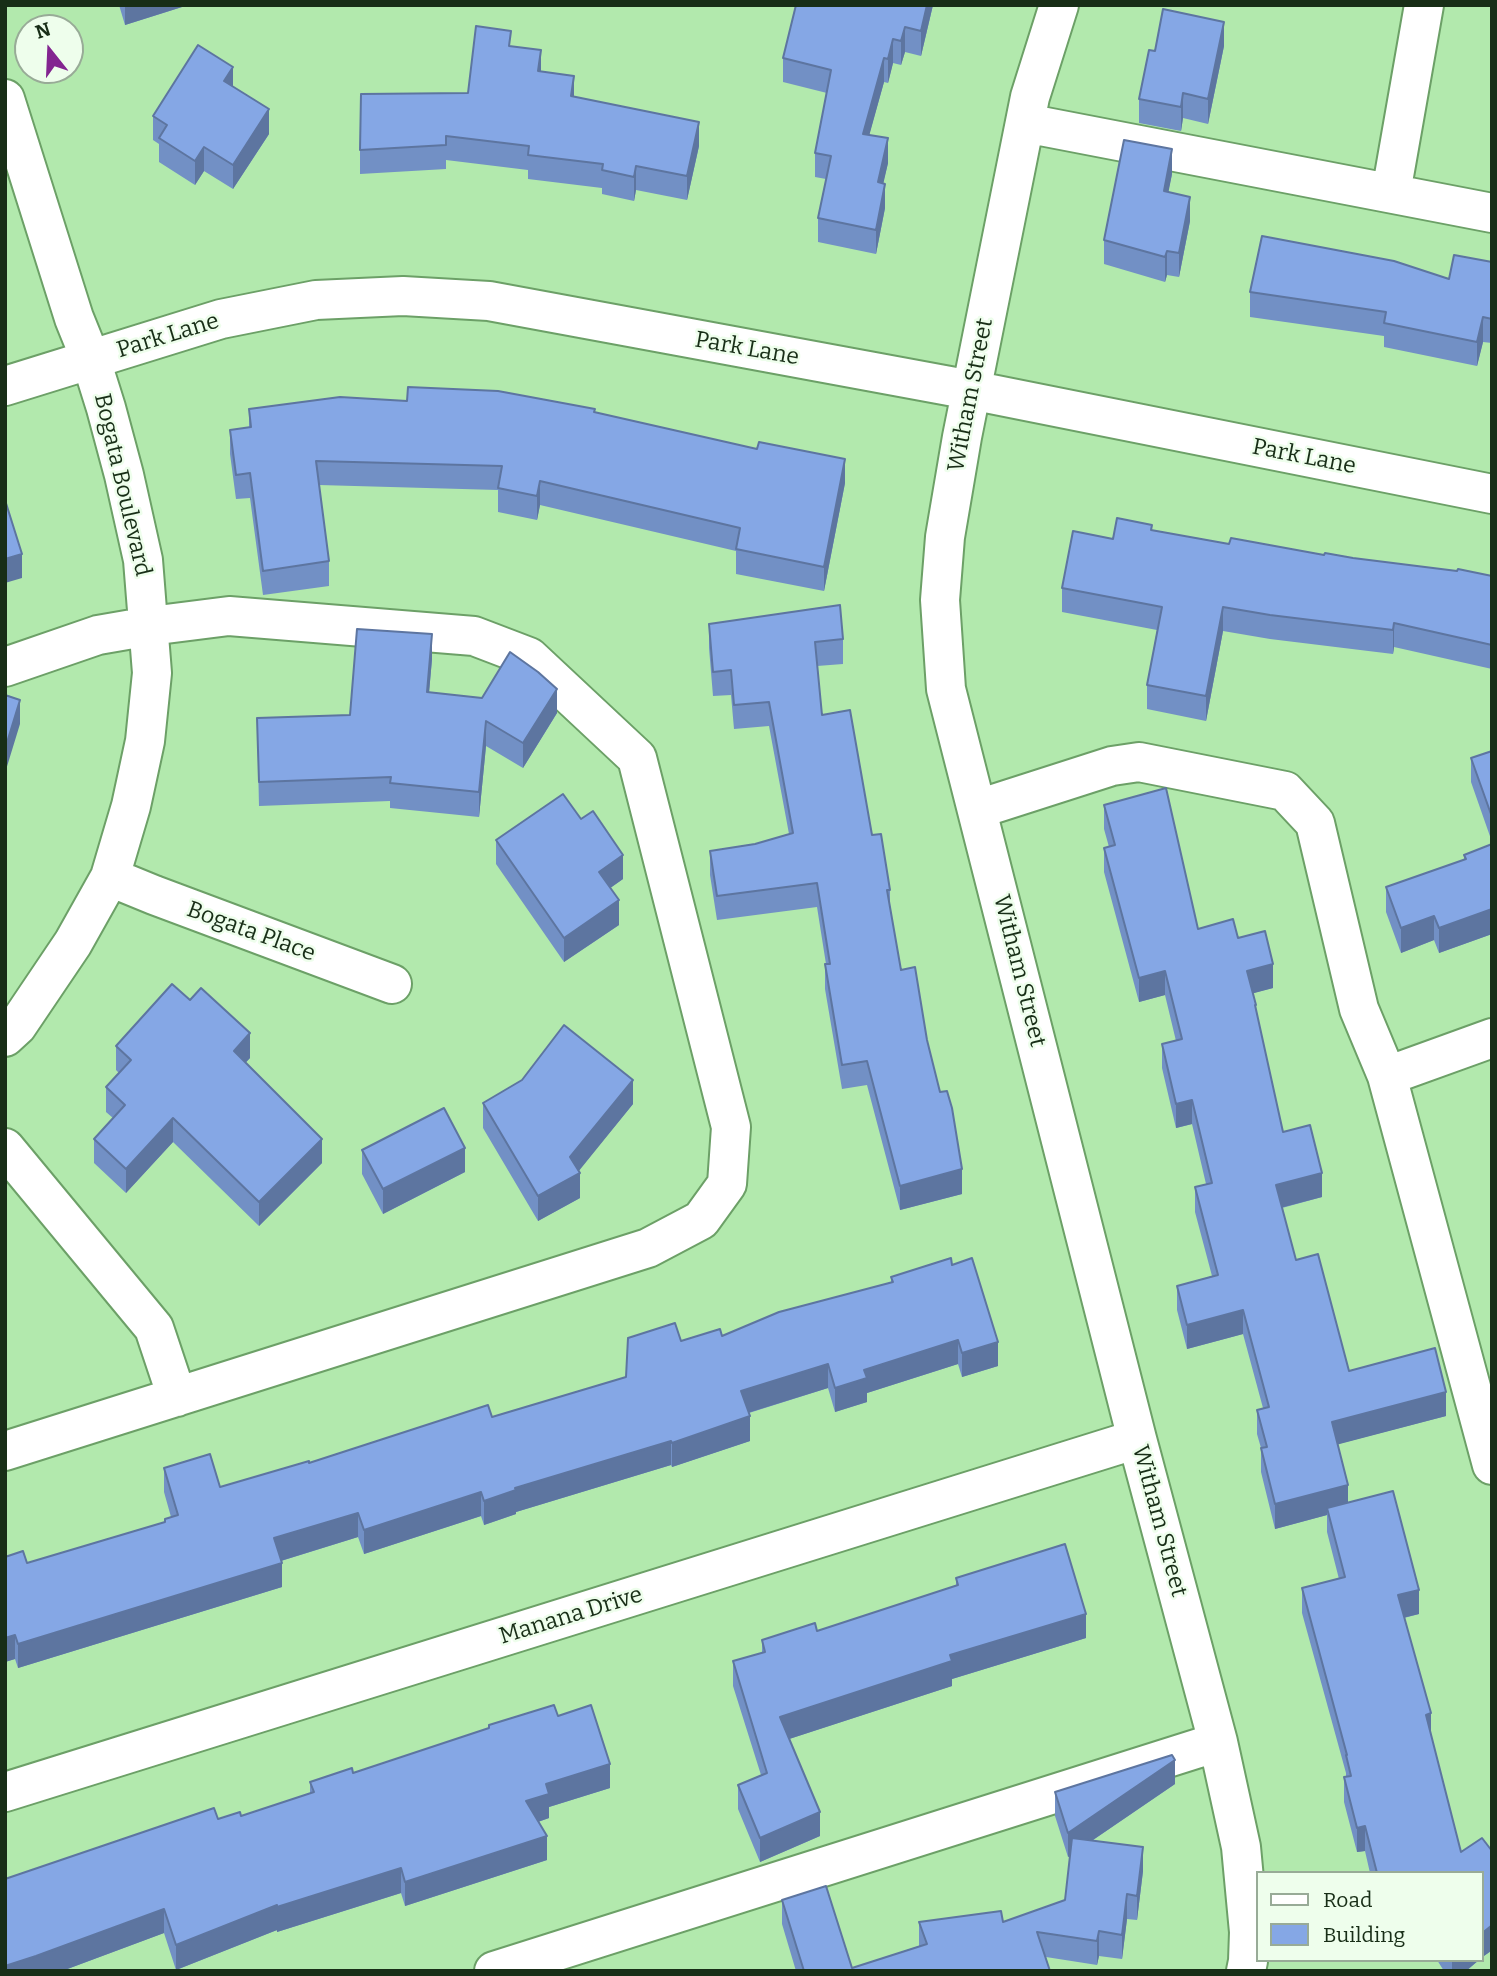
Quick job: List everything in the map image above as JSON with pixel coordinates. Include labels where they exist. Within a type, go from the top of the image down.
[{"type":"street","name":"Witham Street","points":[[1059,5],[1030,97],[971,390],[945,537],[940,600],[946,689],[1218,1742],[1241,1847],[1253,1959]]},
{"type":"street","points":[[1391,193],[1424,5]]},
{"type":"street","name":"Bogata Boulevard","points":[[5,99],[74,318],[91,360],[124,475],[141,548],[150,626],[152,673],[145,741],[131,806],[110,877],[73,943],[17,1026],[5,1037]]},
{"type":"street","points":[[1025,123],[1492,213]]},
{"type":"street","name":"Park Lane","points":[[5,386],[235,317],[316,300],[403,296],[489,301],[971,390],[1492,494]]},
{"type":"street","points":[[5,667],[99,635],[229,616],[474,636],[529,657],[637,758],[732,1127],[727,1184],[701,1220],[648,1248],[5,1451]]},
{"type":"street","points":[[978,810],[1112,766],[1139,762],[1285,791],[1315,823],[1359,1009],[1387,1076],[1492,1465]]},
{"type":"street","name":"Bogata Place","points":[[110,877],[392,984]]},
{"type":"street","points":[[1387,1076],[1492,1038]]},
{"type":"street","points":[[5,1148],[154,1328],[177,1397]]},
{"type":"street","name":"Manana Drive","points":[[5,1792],[1138,1439]]},
{"type":"street","points":[[494,1971],[1218,1742]]},
{"type":"building","points":[[796,5],[927,5],[921,31],[905,27],[901,41],[893,39],[888,59],[884,58],[863,134],[888,138],[878,182],[885,184],[876,230],[818,218],[831,156],[815,153],[831,70],[783,58]]},
{"type":"building","points":[[1163,9],[1224,22],[1208,99],[1183,93],[1181,107],[1139,99],[1149,50],[1155,51]]},
{"type":"building","points":[[476,26],[511,31],[509,46],[541,50],[538,71],[574,76],[571,96],[699,122],[687,176],[636,166],[634,177],[602,170],[603,164],[528,155],[529,146],[446,136],[446,145],[360,150],[361,94],[468,93]]},
{"type":"building","points":[[198,45],[233,67],[224,81],[269,109],[233,165],[204,147],[195,161],[159,138],[167,125],[153,116]]},
{"type":"building","points":[[1124,140],[1172,149],[1164,191],[1190,197],[1179,253],[1167,251],[1165,257],[1104,240]]},
{"type":"building","points":[[1262,236],[1394,261],[1449,279],[1454,255],[1492,262],[1492,319],[1483,317],[1477,342],[1384,323],[1386,312],[1250,292]]},
{"type":"building","points":[[408,387],[498,391],[595,409],[594,412],[757,449],[759,442],[845,459],[824,567],[736,549],[740,528],[540,481],[537,496],[498,488],[502,466],[316,461],[329,561],[263,571],[250,473],[236,475],[230,430],[251,427],[249,409],[340,397],[407,401]]},
{"type":"building","points":[[5,500],[22,554],[5,559]]},
{"type":"building","points":[[1117,518],[1152,525],[1151,530],[1229,544],[1231,538],[1324,555],[1458,569],[1492,576],[1492,645],[1394,623],[1393,630],[1223,607],[1206,696],[1147,685],[1162,607],[1062,588],[1073,531],[1113,539]]},
{"type":"building","points":[[840,605],[843,639],[815,642],[822,715],[850,710],[872,835],[881,834],[890,890],[887,890],[901,970],[915,967],[927,1040],[940,1092],[947,1091],[952,1108],[962,1169],[900,1186],[867,1061],[842,1065],[825,964],[830,964],[817,883],[717,896],[710,851],[755,844],[793,833],[769,702],[734,705],[731,670],[713,672],[709,624]]},
{"type":"building","points":[[357,629],[432,634],[427,692],[482,698],[510,652],[557,689],[523,743],[486,721],[479,792],[390,783],[391,777],[259,782],[257,718],[350,715]]},
{"type":"building","points":[[5,695],[20,700],[5,749]]},
{"type":"building","points":[[1492,751],[1492,817],[1471,758]]},
{"type":"building","points":[[1166,788],[1198,929],[1233,919],[1238,938],[1265,931],[1273,964],[1247,971],[1283,1132],[1310,1125],[1322,1173],[1276,1185],[1296,1260],[1318,1254],[1349,1371],[1435,1348],[1446,1392],[1332,1422],[1348,1485],[1275,1504],[1261,1448],[1267,1447],[1257,1410],[1269,1407],[1243,1310],[1187,1325],[1177,1286],[1218,1275],[1195,1187],[1212,1183],[1192,1100],[1176,1104],[1162,1044],[1182,1039],[1165,971],[1139,978],[1104,848],[1115,845],[1104,805]]},
{"type":"building","points":[[563,794],[581,819],[593,811],[623,855],[599,872],[619,900],[564,938],[496,840]]},
{"type":"building","points":[[1492,844],[1492,909],[1439,928],[1434,916],[1401,928],[1386,887],[1466,859],[1464,855]]},
{"type":"building","points":[[172,984],[190,1000],[201,988],[250,1033],[234,1051],[322,1139],[259,1202],[173,1118],[126,1169],[94,1139],[125,1105],[106,1087],[131,1060],[116,1046]]},
{"type":"building","points":[[564,1025],[633,1080],[570,1157],[580,1173],[538,1196],[483,1103],[522,1080]]},
{"type":"building","points":[[444,1108],[465,1148],[383,1189],[362,1150]]},
{"type":"building","points":[[951,1258],[952,1265],[972,1258],[998,1342],[962,1353],[958,1340],[864,1370],[867,1378],[835,1388],[828,1364],[741,1391],[750,1416],[672,1443],[671,1441],[515,1488],[516,1490],[484,1501],[481,1492],[364,1530],[358,1513],[274,1538],[282,1563],[18,1644],[15,1635],[5,1638],[5,1557],[23,1551],[27,1563],[165,1522],[165,1519],[178,1515],[164,1468],[210,1454],[220,1487],[309,1463],[488,1405],[492,1417],[626,1377],[628,1338],[675,1323],[681,1341],[720,1329],[722,1336],[779,1312],[893,1282],[891,1277]]},
{"type":"building","points":[[1393,1491],[1419,1590],[1398,1595],[1431,1713],[1426,1715],[1461,1852],[1482,1838],[1492,1851],[1492,1928],[1491,1926],[1483,1932],[1483,1871],[1376,1871],[1365,1826],[1357,1828],[1344,1777],[1351,1776],[1347,1755],[1302,1588],[1345,1577],[1327,1508]]},
{"type":"building","points":[[1065,1544],[1086,1614],[950,1655],[952,1661],[780,1717],[820,1812],[760,1838],[738,1785],[767,1773],[733,1661],[765,1652],[762,1640],[815,1623],[817,1631],[958,1585],[956,1578]]},
{"type":"building","points":[[554,1705],[558,1716],[591,1705],[610,1764],[546,1784],[549,1794],[526,1801],[547,1836],[405,1882],[401,1868],[277,1905],[176,1945],[164,1909],[5,1966],[5,1879],[214,1808],[218,1819],[240,1812],[241,1816],[314,1792],[310,1782],[352,1768],[353,1773]]},
{"type":"building","points":[[1172,1755],[1175,1760],[1068,1833],[1055,1792]]},
{"type":"building","points":[[1072,1838],[1143,1847],[1137,1896],[1127,1894],[1122,1935],[1099,1931],[1097,1941],[1037,1932],[1050,1971],[804,1971],[782,1900],[826,1886],[852,1968],[927,1944],[919,1922],[1001,1911],[1003,1922],[1065,1900]]}]
